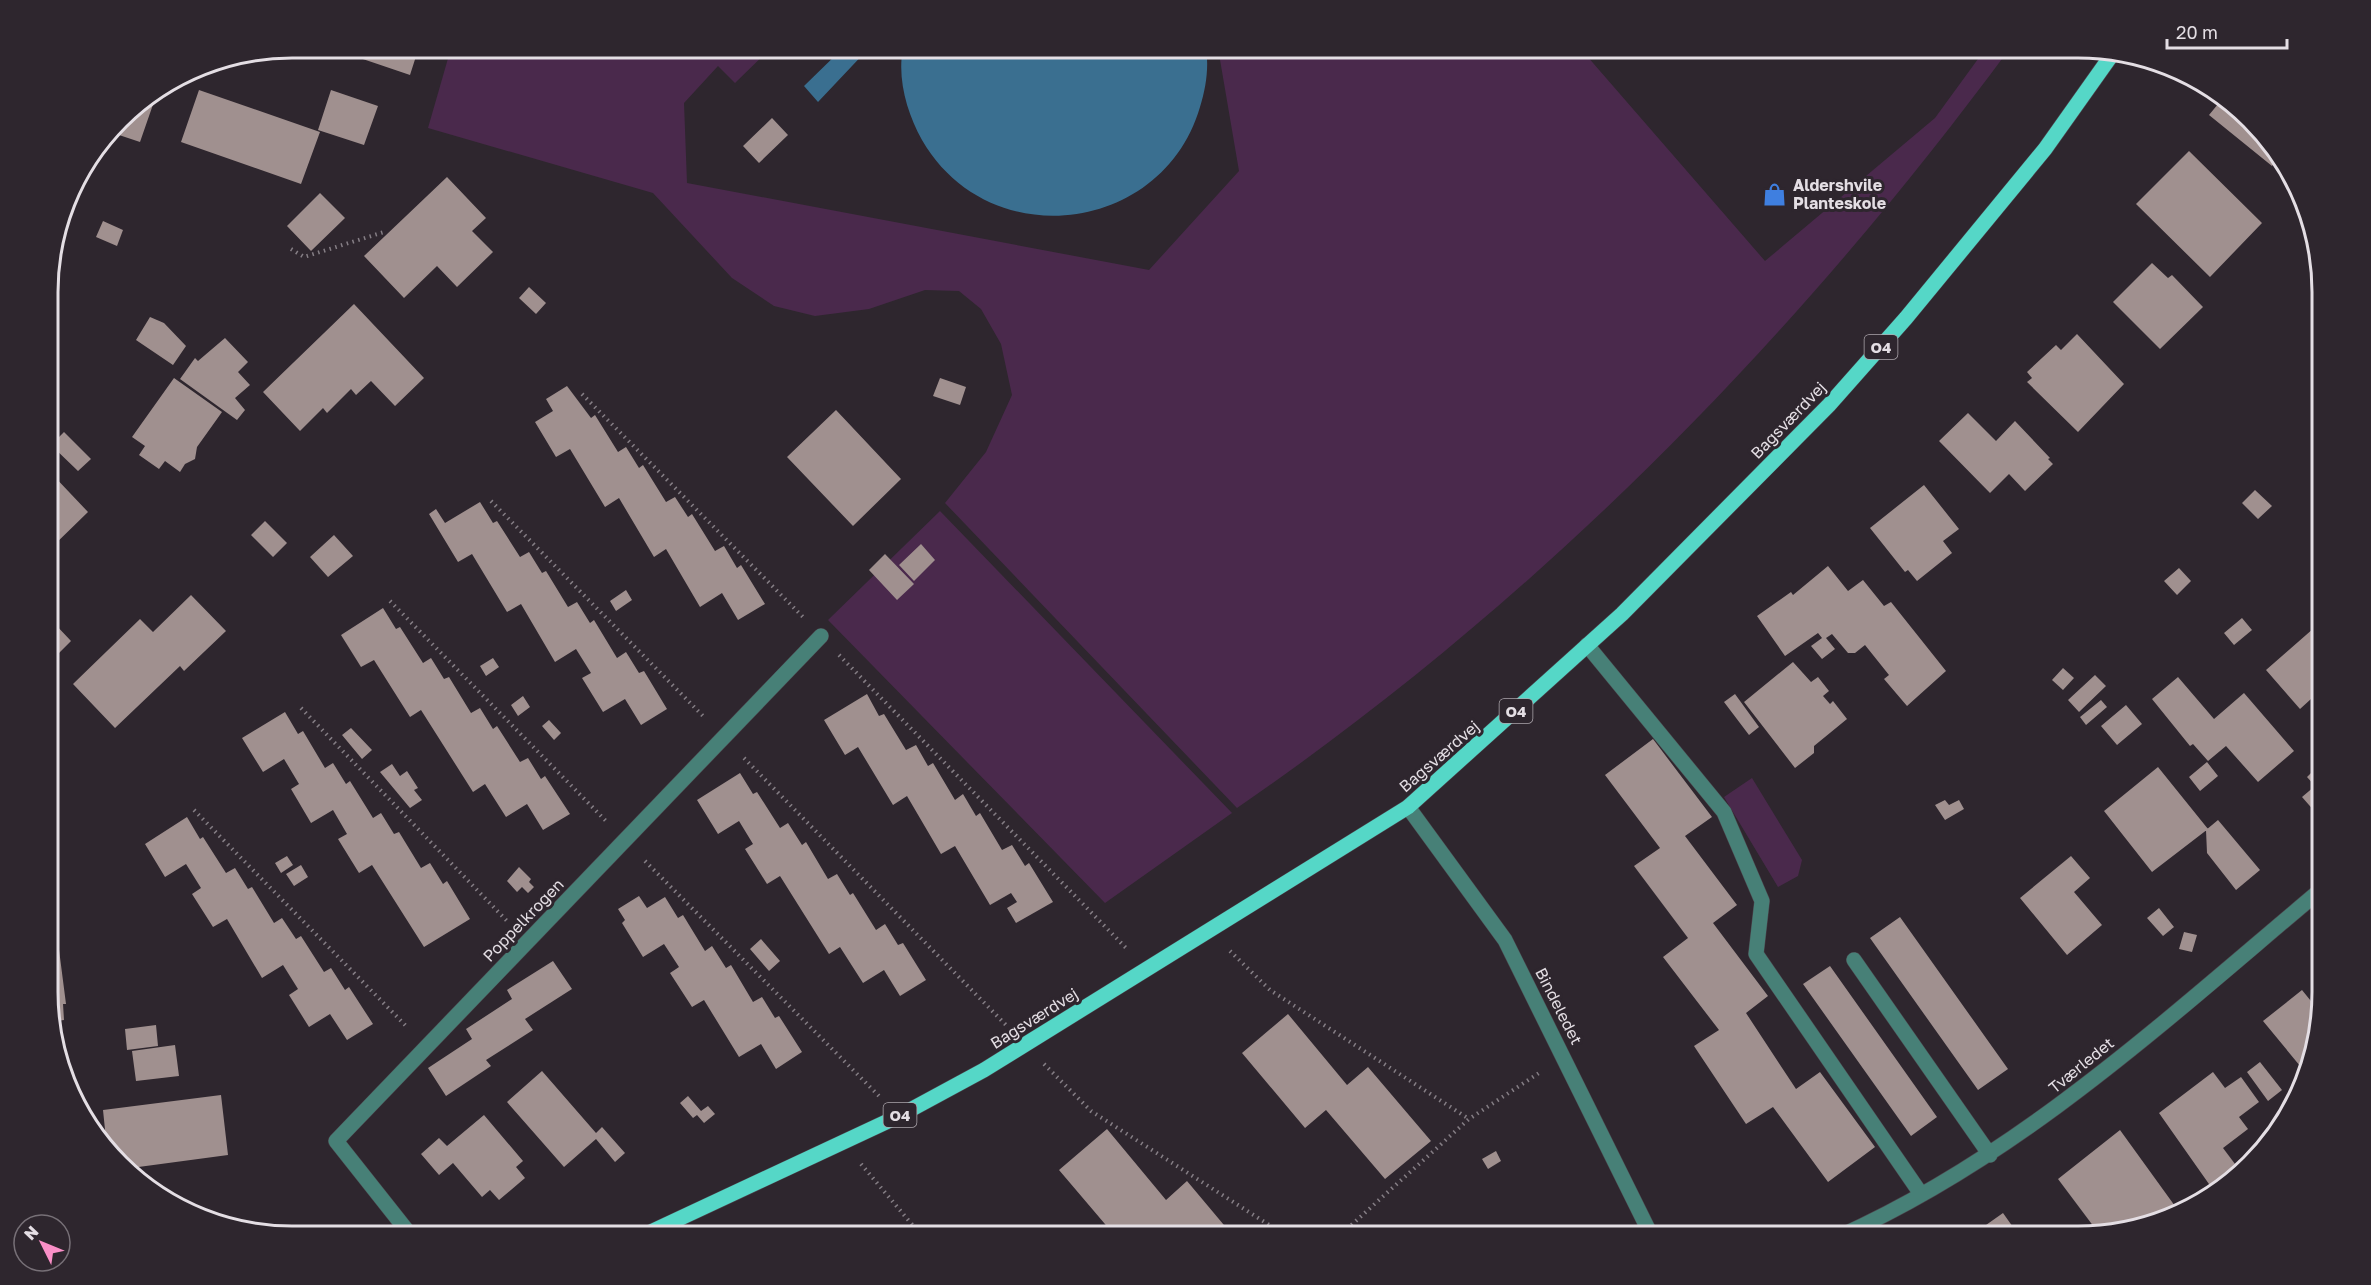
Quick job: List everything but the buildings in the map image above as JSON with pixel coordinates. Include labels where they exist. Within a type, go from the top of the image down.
[{"type":"main road","name":"Bagsværdvej","points":[[664,1226],[899,1116],[1025,1045],[1408,807],[1622,614],[1829,405],[1906,318],[2045,149],[2108,60]]},
{"type":"street","name":"Poppelkrogen","points":[[403,1226],[336,1141],[821,636]]},
{"type":"street","points":[[1587,645],[1724,812],[1762,902],[1756,954],[1921,1194]]},
{"type":"street","name":"Bindeledet","points":[[1408,807],[1505,940],[1647,1226]]},
{"type":"street","name":"Tværledet","points":[[1871,1226],[1921,1194],[1990,1155],[2077,1094],[2312,897]]},
{"type":"street","points":[[1854,960],[1990,1155]]},
{"type":"path","points":[[291,249],[304,257],[384,232]]},
{"type":"path","points":[[582,394],[1147,969]]},
{"type":"path","points":[[491,501],[1091,1111],[1271,1226]]},
{"type":"path","points":[[390,601],[899,1116]]},
{"type":"path","points":[[301,708],[527,942]]},
{"type":"path","points":[[194,810],[427,1047]]},
{"type":"path","points":[[1209,931],[1270,990],[1469,1119]]},
{"type":"path","points":[[1350,1226],[1469,1119],[1564,1056]]},
{"type":"path","points":[[843,1143],[913,1226]]},
{"type":"shaded area","points":[[448,58],[761,58],[735,83],[718,66],[684,103],[687,183],[1149,270],[1239,171],[1220,58],[1589,58],[1765,261],[1935,118],[1979,58],[2002,58],[1927,156],[1841,261],[1750,362],[1655,460],[1557,554],[1454,643],[1348,728],[1237,808],[945,503],[986,452],[1012,395],[1001,344],[981,309],[959,291],[925,290],[869,309],[815,316],[774,306],[732,278],[653,193],[428,128]]},
{"type":"shaded area","points":[[940,511],[1232,813],[1105,903],[828,620]]},
{"type":"shaded area","points":[[1752,778],[1802,860],[1798,876],[1778,887],[1724,797]]},
{"type":"water","points":[[833,58],[860,58],[818,102],[804,86]]},
{"type":"water","points":[[901,58],[1207,58],[1207,63],[1200,107],[1180,150],[1150,182],[1113,204],[1072,215],[1030,214],[988,202],[952,177],[922,140],[912,119],[902,84]]},
{"type":"place","name":"Aldershvile Planteskole","points":[[1775,194]]}]
